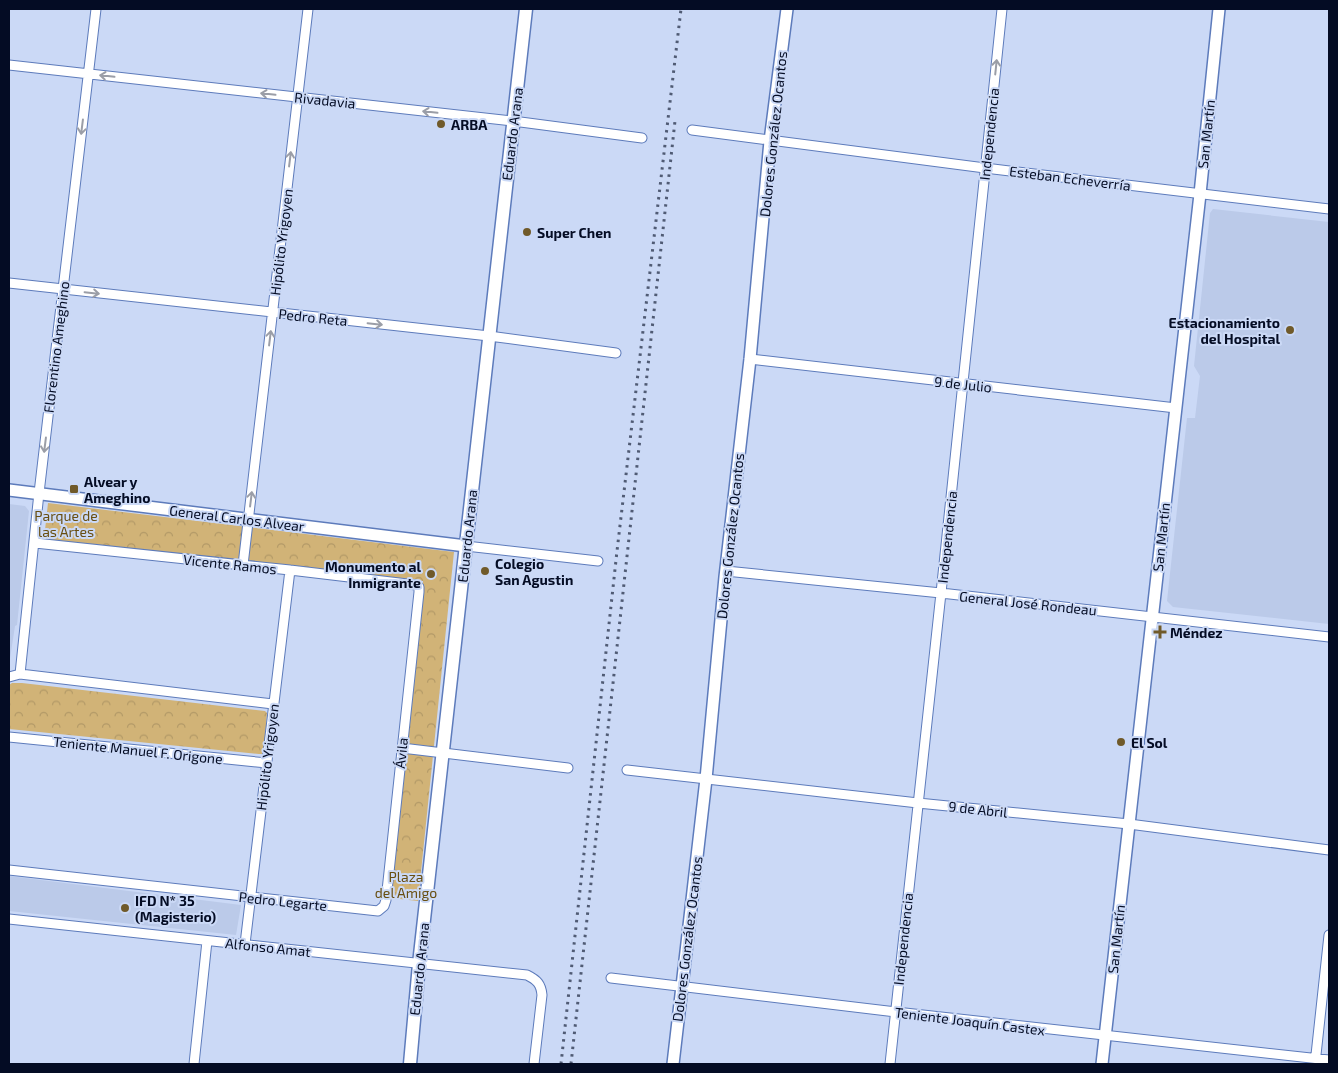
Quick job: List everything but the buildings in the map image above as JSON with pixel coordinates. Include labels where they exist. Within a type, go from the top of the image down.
[{"type":"main road","name":"Eduardo Arana","points":[[410,1064],[419,964],[526,9]]},
{"type":"street","name":"Florentino Ameghino","points":[[20,674],[39,493],[96,9]]},
{"type":"street","name":"Hipólito Yrigoyen","points":[[243,565],[308,9]]},
{"type":"street","name":"Dolores González Ocantos","points":[[673,1064],[706,779],[726,571],[750,360],[770,141],[788,9]]},
{"type":"street","name":"Independencia","points":[[890,1064],[942,593],[1002,9]]},
{"type":"street","name":"San Martín","points":[[1102,1064],[1200,194],[1219,9]]},
{"type":"street","name":"Rivadavia","points":[[9,65],[513,121],[642,138]]},
{"type":"street","name":"Esteban Echeverría","points":[[692,130],[985,168],[1329,209]]},
{"type":"street","name":"Pedro Reta","points":[[9,283],[489,336],[616,353]]},
{"type":"street","name":"9 de Julio","points":[[750,360],[1176,408]]},
{"type":"street","name":"General Carlos Alvear","points":[[9,490],[466,546]]},
{"type":"street","name":"Vicente Ramos","points":[[35,543],[416,585],[419,587],[419,592]]},
{"type":"street","points":[[466,546],[598,561]]},
{"type":"street","name":"Hipólito Yrigoyen","points":[[245,944],[290,570]]},
{"type":"street","name":"General José Rondeau","points":[[726,571],[942,593],[1329,637]]},
{"type":"street","name":"Ávila","points":[[378,911],[384,906],[386,900],[419,592]]},
{"type":"street","points":[[9,677],[20,674],[273,704]]},
{"type":"street","name":"Teniente Manuel F. Origone","points":[[9,737],[266,762]]},
{"type":"street","points":[[402,748],[568,768]]},
{"type":"street","name":"9 de Abril","points":[[627,770],[918,803],[1128,824],[1329,850]]},
{"type":"street","name":"Pedro Legarte","points":[[9,870],[378,911]]},
{"type":"street","name":"Alfonso Amat","points":[[9,919],[527,976],[536,979],[541,986],[542,995],[534,1064]]},
{"type":"street","points":[[1315,1062],[1329,935]]},
{"type":"street","points":[[194,1064],[207,941]]},
{"type":"street","name":"Teniente Joaquín Castex","points":[[611,978],[1315,1062],[1329,1060]]},
{"type":"shaded area","points":[[1213,209],[1329,222],[1329,624],[1173,607],[1167,601],[1187,418],[1195,418],[1200,376],[1194,366],[1210,213]]},
{"type":"shaded area","points":[[9,504],[25,506],[29,511],[17,625],[15,626],[9,665]]},
{"type":"shaded area","name":"IFD N* 35 (Magisterio)","points":[[9,876],[241,905],[236,935],[9,911]]},
{"type":"green space","name":"Parque de las Artes","points":[[48,503],[454,552],[418,901],[390,898],[423,581],[44,539]]},
{"type":"green space","points":[[12,683],[265,711],[267,713],[264,751],[262,754],[259,754],[9,729],[9,685]]},
{"type":"railway","points":[[561,1064],[617,551],[681,9]]},
{"type":"railway","points":[[571,1064],[675,121]]},
{"type":"place","name":"ARBA","points":[[441,124]]},
{"type":"place","name":"Super Chen","points":[[527,232]]},
{"type":"place","name":"Estacionamiento del Hospital","points":[[1290,330]]},
{"type":"place","name":"Alvear y Ameghino","points":[[74,489]]},
{"type":"place","name":"Colegio San Agustin","points":[[485,571]]},
{"type":"place","name":"Monumento al Inmigrante","points":[[431,574]]},
{"type":"place","name":"Méndez","points":[[1160,632]]},
{"type":"place","name":"El Sol","points":[[1121,742]]},
{"type":"place","name":"IFD N* 35 (Magisterio)","points":[[125,908]]},
{"type":"park label","name":"Plaza del Amigo","points":[[406,884]]}]
